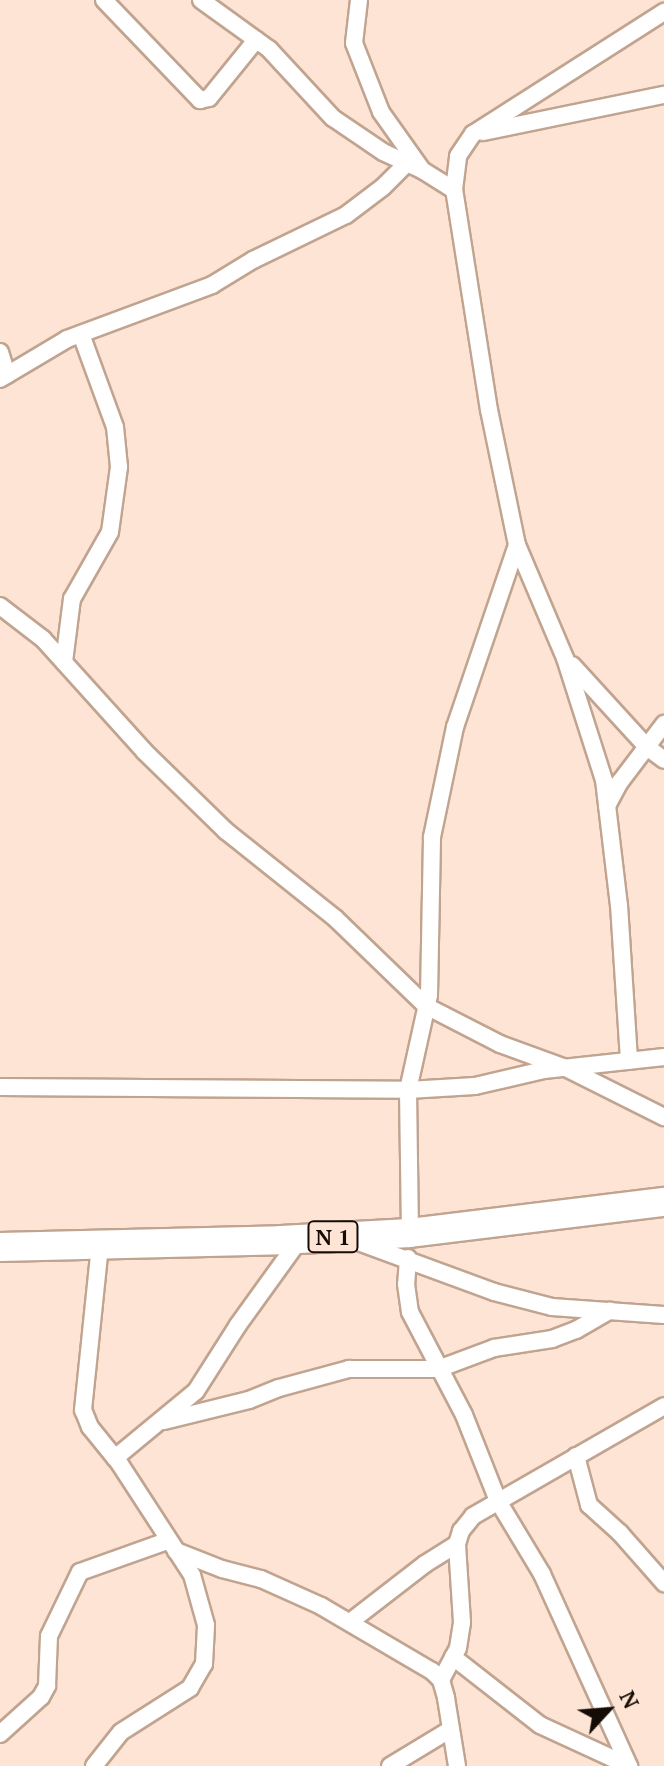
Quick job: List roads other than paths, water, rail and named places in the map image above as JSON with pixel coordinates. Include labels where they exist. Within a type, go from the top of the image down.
[{"type":"highway","name":"N 1","points":[[0,1247],[339,1237],[409,1245],[664,1202]]},
{"type":"street","points":[[104,0],[200,100],[209,98],[256,40]]},
{"type":"street","points":[[201,0],[256,40],[305,84],[333,118],[383,152],[414,163],[454,190]]},
{"type":"street","points":[[359,0],[354,43],[381,112],[414,163]]},
{"type":"street","points":[[629,1061],[619,905],[607,806],[592,736],[565,658],[517,545],[489,410],[454,190],[458,156],[473,134],[664,12]]},
{"type":"street","points":[[473,134],[664,95]]},
{"type":"street","points":[[0,352],[4,377],[81,334],[212,285],[253,260],[346,215],[414,163]]},
{"type":"street","points":[[64,662],[72,599],[110,532],[119,467],[115,427],[81,334]]},
{"type":"street","points":[[517,545],[455,727],[432,837],[432,946],[426,1006],[408,1090],[409,1245],[406,1284],[410,1312],[464,1415],[498,1501],[542,1574],[629,1766]]},
{"type":"street","points":[[0,606],[43,639],[145,752],[226,831],[335,918],[426,1006],[500,1044],[566,1068],[664,1117]]},
{"type":"street","points":[[565,658],[647,747],[664,760]]},
{"type":"street","points":[[607,806],[664,724]]},
{"type":"street","points":[[0,1087],[408,1090],[475,1086],[566,1068],[664,1057]]},
{"type":"street","points":[[115,1458],[164,1421],[196,1391],[238,1325],[300,1239]]},
{"type":"street","points":[[94,1766],[121,1732],[190,1688],[204,1664],[206,1625],[192,1575],[115,1458],[90,1427],[83,1410],[100,1245]]},
{"type":"street","points":[[409,1245],[494,1292],[552,1307],[664,1315]]},
{"type":"street","points":[[164,1421],[249,1400],[294,1383],[349,1369],[438,1369],[494,1348],[552,1339],[576,1330],[610,1310]]},
{"type":"street","points":[[457,1766],[441,1680],[453,1657],[462,1622],[457,1544],[461,1531],[473,1516],[664,1406]]},
{"type":"street","points":[[576,1456],[589,1505],[620,1533],[664,1583]]},
{"type":"street","points":[[350,1622],[457,1544]]},
{"type":"street","points":[[0,1734],[41,1697],[47,1686],[49,1636],[80,1572],[171,1546],[222,1569],[261,1579],[350,1622],[419,1663],[441,1680]]},
{"type":"street","points":[[453,1657],[540,1725],[629,1766]]},
{"type":"street","points":[[390,1766],[451,1729]]}]
